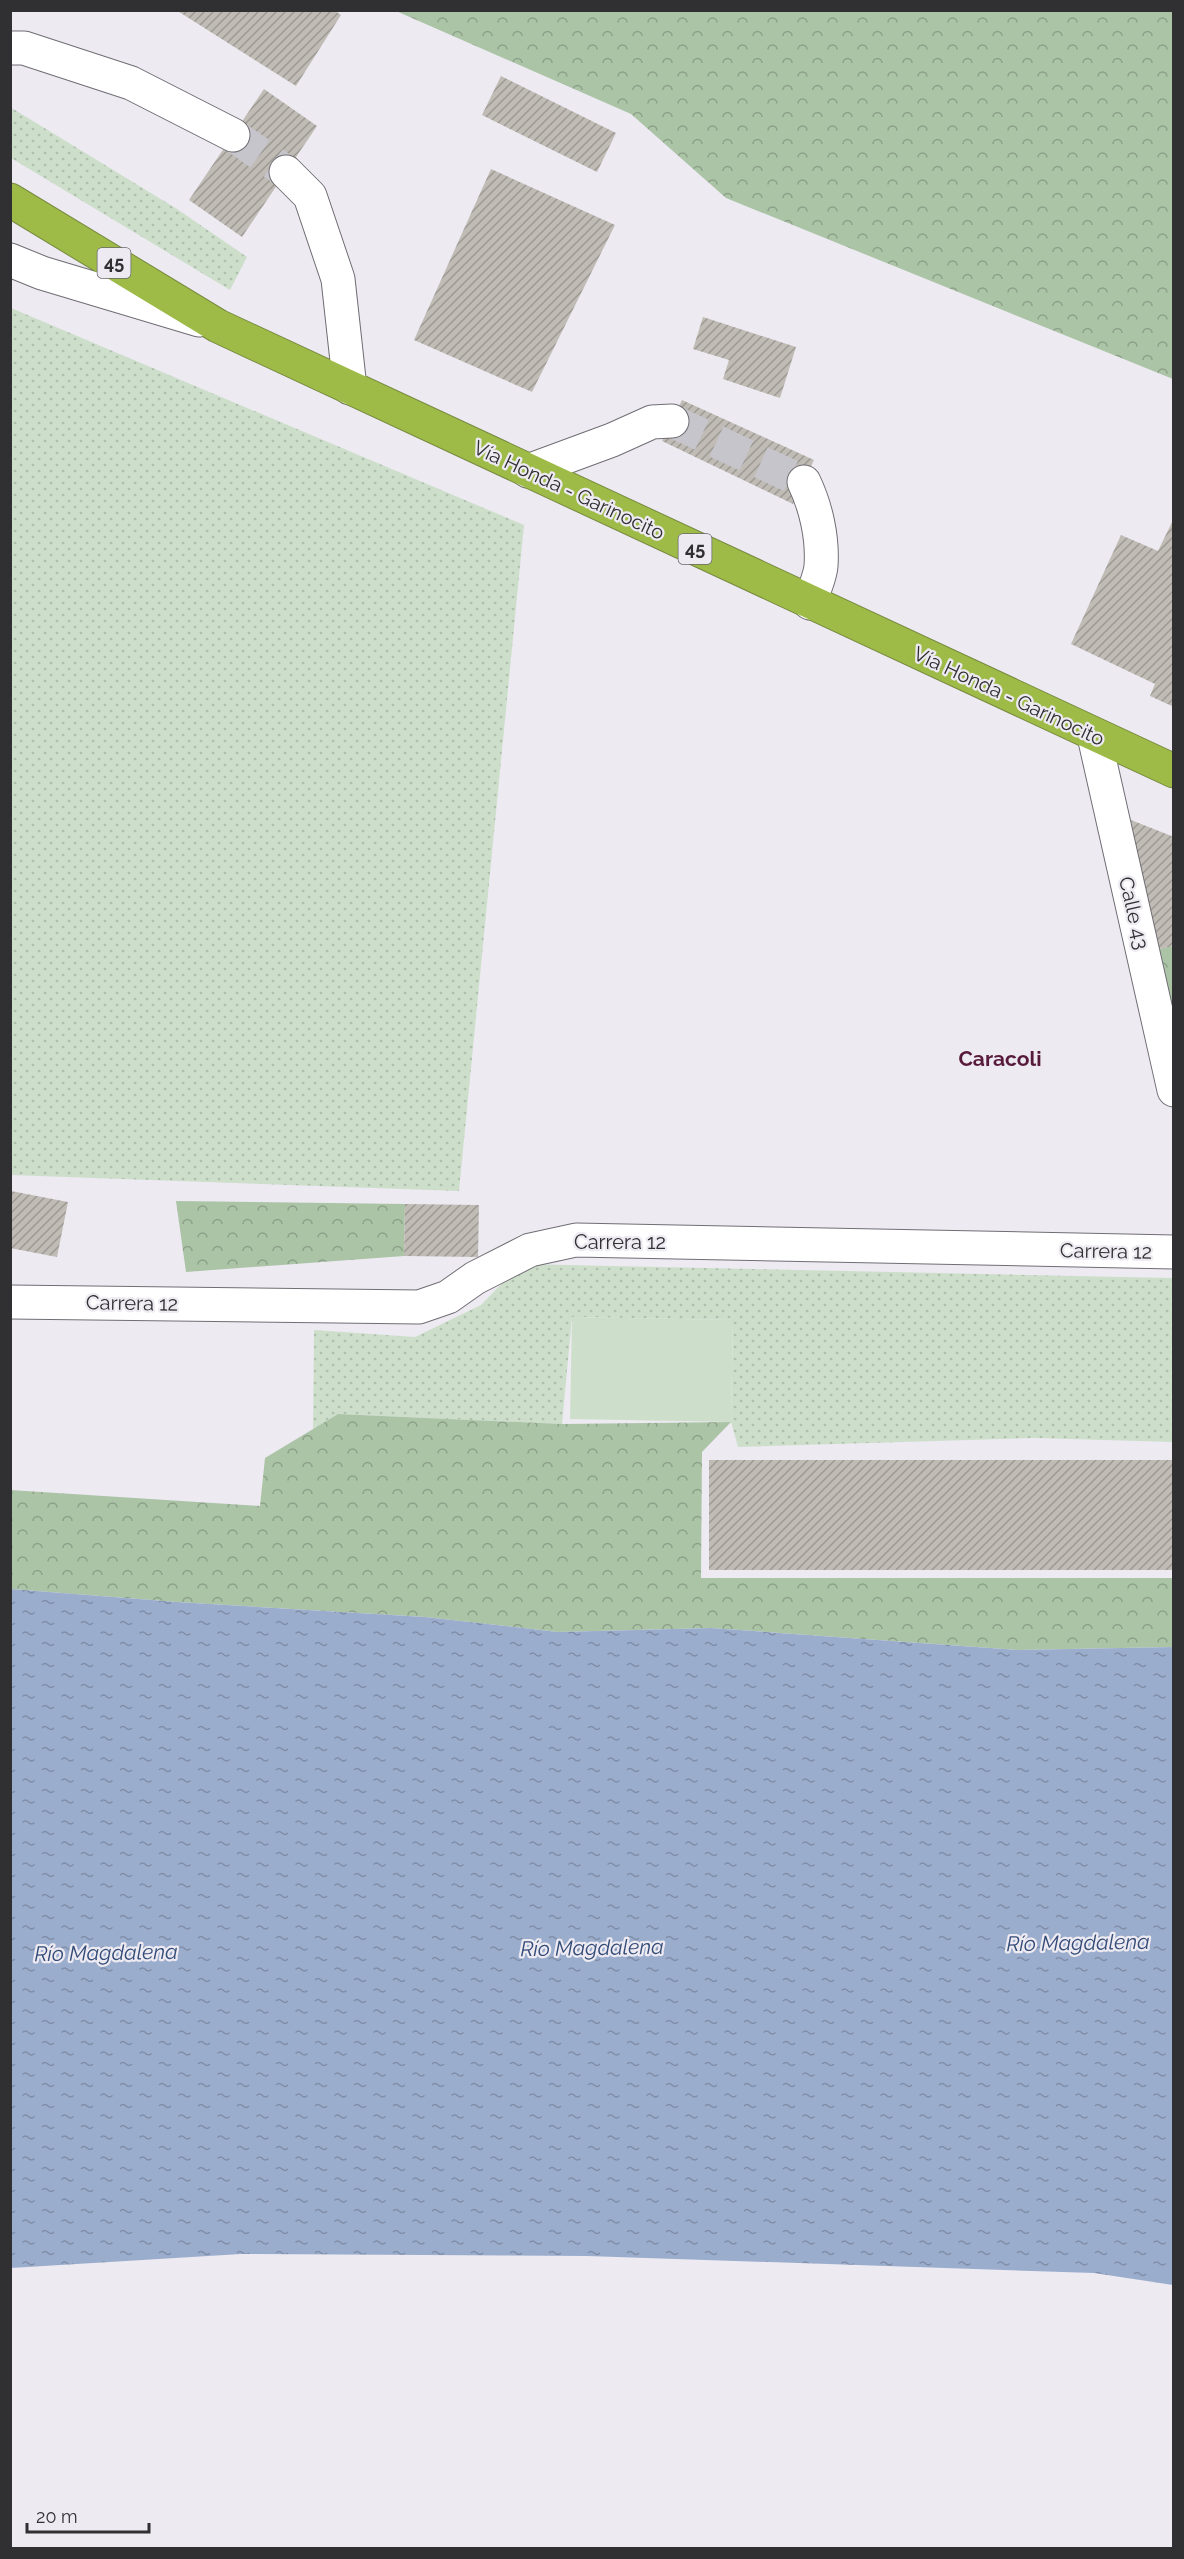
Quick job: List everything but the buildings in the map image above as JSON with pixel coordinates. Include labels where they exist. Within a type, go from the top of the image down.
[{"type":"highway","name":"Vía Honda - Garinocito","points":[[10,200],[218,326],[1173,771]]},
{"type":"street","points":[[10,48],[24,48],[131,83],[233,135]]},
{"type":"street","points":[[286,172],[310,196],[338,279],[350,388]]},
{"type":"street","points":[[10,260],[42,273],[218,326]]},
{"type":"street","points":[[528,471],[612,440],[652,422],[672,421]]},
{"type":"street","points":[[804,482],[812,498],[819,530],[821,567],[810,603]]},
{"type":"street","name":"Calle 43","points":[[1094,736],[1173,1090]]},
{"type":"street","name":"Carrera 12","points":[[10,1302],[419,1307],[448,1297],[475,1278],[531,1250],[576,1240],[1173,1252]]},
{"type":"green space","points":[[396,11],[1173,11],[1173,379],[726,198],[631,114]]},
{"type":"green space","points":[[10,107],[177,209],[247,257],[230,290],[11,158]]},
{"type":"green space","points":[[11,308],[524,525],[459,1191],[11,1175]]},
{"type":"green space","points":[[1173,946],[1173,1039],[1154,950]]},
{"type":"green space","points":[[176,1201],[405,1204],[404,1256],[186,1272]]},
{"type":"green space","points":[[521,1264],[1173,1278],[1173,1442],[1035,1438],[738,1447],[731,1422],[733,1320],[572,1317],[562,1424],[338,1414],[313,1429],[314,1330],[415,1337],[481,1305]]},
{"type":"green space","points":[[572,1317],[733,1320],[731,1422],[570,1419]]},
{"type":"green space","points":[[338,1414],[562,1424],[731,1422],[702,1452],[701,1578],[1173,1578],[1173,1647],[1018,1650],[711,1628],[558,1632],[425,1617],[11,1589],[10,1490],[260,1506],[265,1458]]},
{"type":"water","name":"Río Magdalena","points":[[11,1589],[425,1617],[558,1632],[711,1628],[1018,1650],[1173,1647],[1173,2285],[1094,2273],[587,2256],[241,2254],[11,2268]]},
{"type":"tunnel","points":[[233,135],[286,172]]},
{"type":"tunnel","points":[[672,421],[804,482]]},
{"type":"district","name":"Caracoli","points":[[1000,1059]]}]
